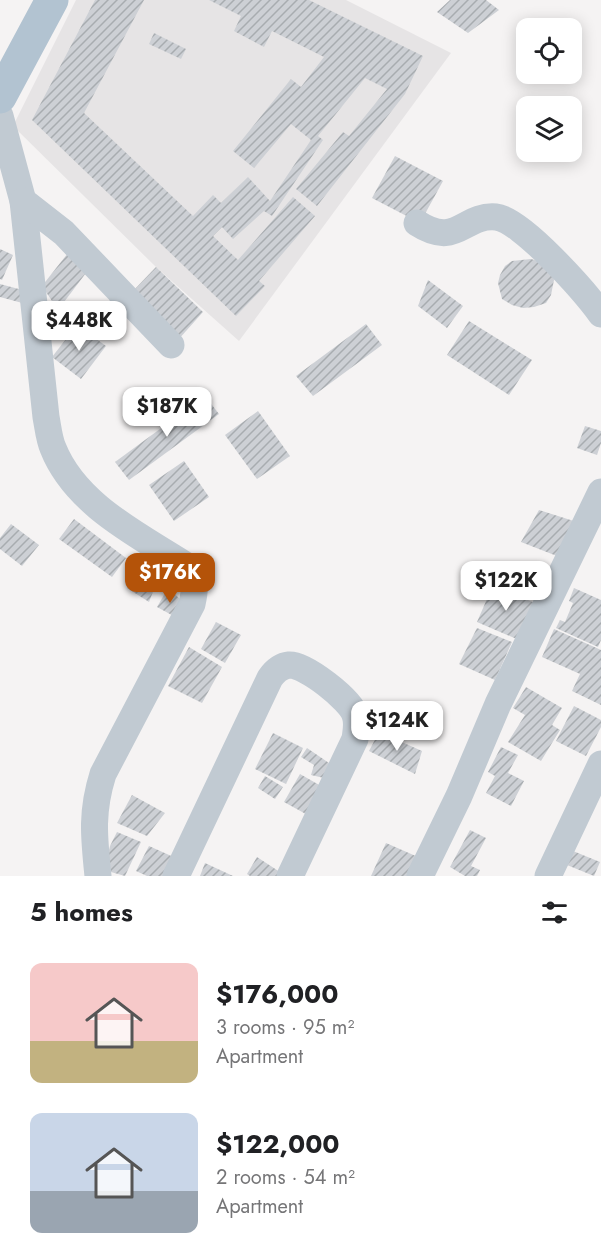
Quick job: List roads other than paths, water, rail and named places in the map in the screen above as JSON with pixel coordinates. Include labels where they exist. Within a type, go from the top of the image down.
[{"type":"main road","points":[[0,97],[52,0]]},
{"type":"street","points":[[0,116],[23,201],[44,406],[52,447],[64,471],[82,492],[115,519],[190,568],[194,578],[195,591],[192,604],[103,774],[95,799],[93,830],[98,876]]},
{"type":"street","points":[[23,201],[64,233],[171,345]]},
{"type":"street","points":[[417,223],[438,234],[482,219],[503,218],[514,224],[544,250],[601,314]]},
{"type":"street","points":[[420,876],[459,796],[498,704],[601,492]]},
{"type":"street","points":[[176,876],[270,678],[278,668],[288,665],[300,666],[343,696],[355,713],[356,724],[355,739],[290,876]]},
{"type":"street","points":[[548,876],[601,764]]}]
